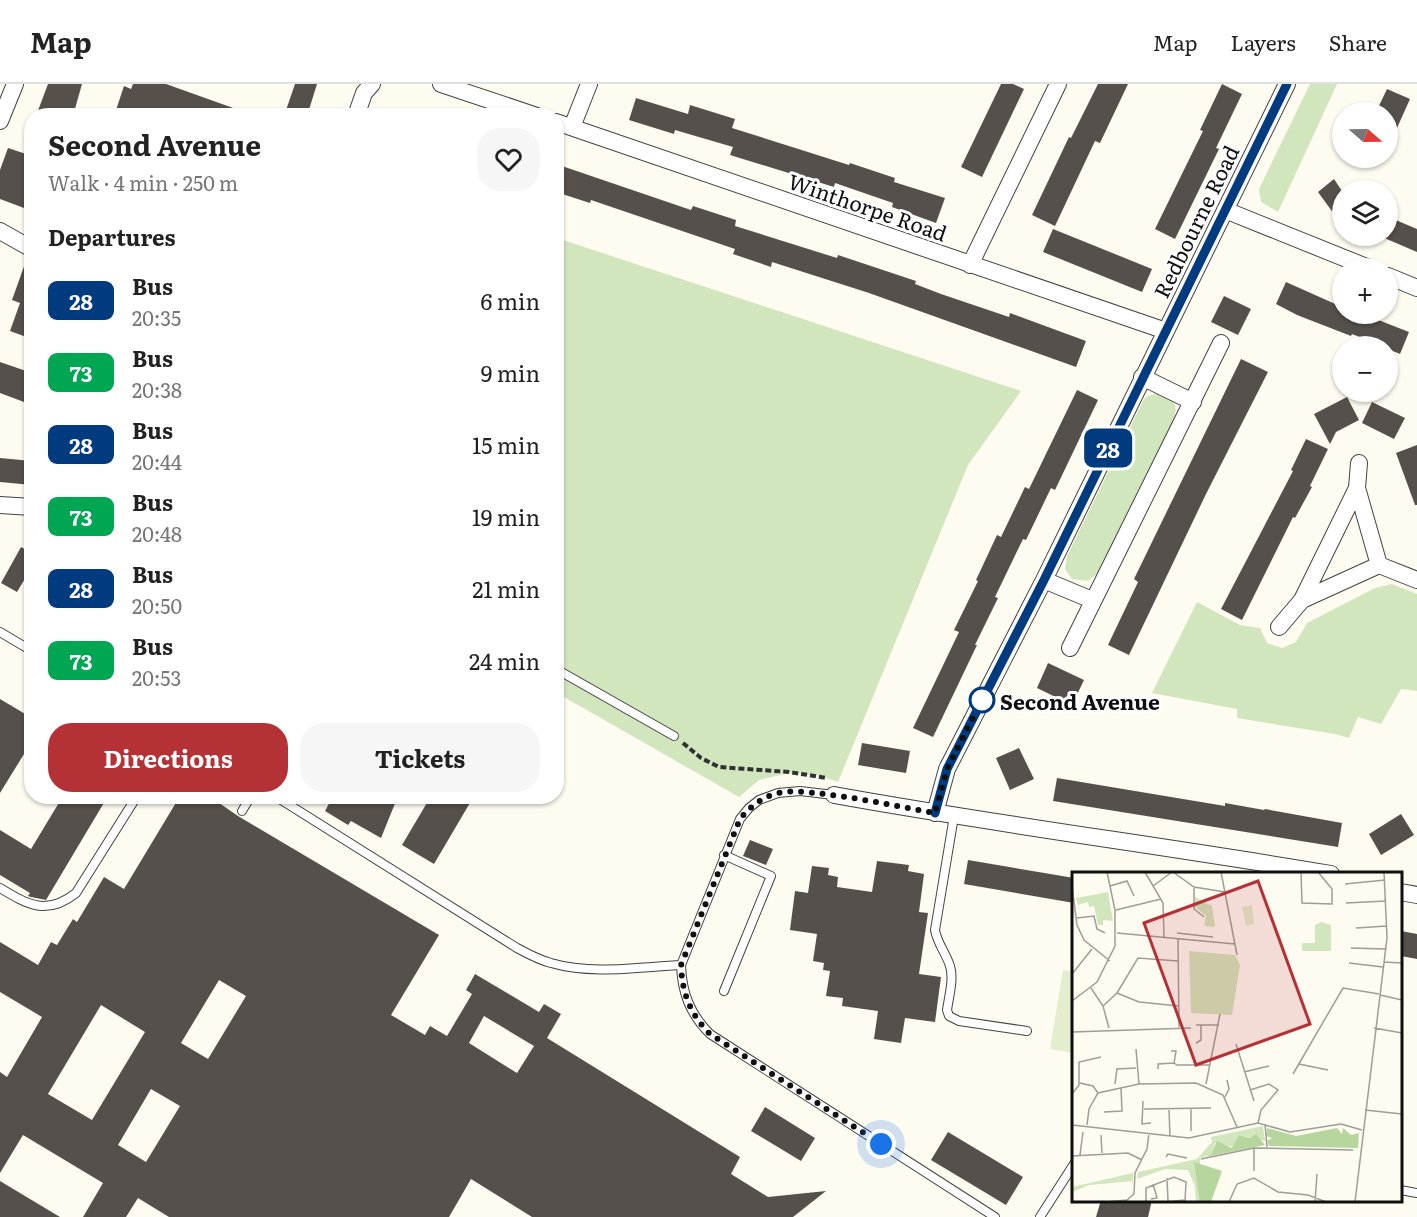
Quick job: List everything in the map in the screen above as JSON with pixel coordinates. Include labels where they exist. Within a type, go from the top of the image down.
[{"type":"street","points":[[0,121],[15,84]]},
{"type":"street","points":[[359,108],[364,93],[372,84]]},
{"type":"street","points":[[441,84],[513,108]]},
{"type":"street","points":[[564,125],[589,84]]},
{"type":"street","points":[[970,265],[1058,84]]},
{"type":"street","name":"Redbourne Road","points":[[935,813],[947,769],[1044,580],[1287,84]]},
{"type":"street","name":"Winthorpe Road","points":[[564,125],[1166,331]]},
{"type":"street","points":[[1225,210],[1344,258]]},
{"type":"street","points":[[3,238],[24,246]]},
{"type":"street","points":[[1398,280],[1417,288]]},
{"type":"street","points":[[1070,648],[1221,343]]},
{"type":"street","points":[[1142,377],[1193,402]]},
{"type":"street","points":[[1359,463],[1357,488],[1379,565]]},
{"type":"street","points":[[1279,627],[1302,600],[1357,488]]},
{"type":"street","points":[[0,505],[24,506]]},
{"type":"street","points":[[1302,600],[1379,565],[1417,580]]},
{"type":"street","points":[[1044,580],[1092,600]]},
{"type":"street","points":[[834,795],[954,816],[1325,872]]},
{"type":"street","points":[[1402,892],[1417,895]]},
{"type":"lane","points":[[0,632],[24,646]]},
{"type":"lane","points":[[564,674],[674,736]]},
{"type":"lane","points":[[834,795],[800,791],[778,793],[759,800],[740,819],[681,965],[686,1000],[693,1014],[710,1034],[995,1217]]},
{"type":"lane","points":[[0,888],[33,905],[45,907],[68,900],[76,893],[132,804]]},
{"type":"lane","points":[[242,811],[246,804]]},
{"type":"lane","points":[[288,804],[517,948],[535,957],[551,963],[593,969],[681,965]]},
{"type":"lane","points":[[954,816],[934,930],[936,940],[949,964],[951,973],[947,1010],[949,1016],[959,1021],[1027,1031]]},
{"type":"lane","points":[[724,855],[771,876],[724,991]]},
{"type":"lane","points":[[1040,1217],[1072,1167]]},
{"type":"lane","points":[[1402,1190],[1417,1193]]},
{"type":"path","points":[[674,736],[701,758],[719,767],[789,772],[839,780],[834,795]]},
{"type":"green space","points":[[1310,84],[1337,84],[1278,212],[1261,202],[1259,189]]},
{"type":"green space","points":[[564,240],[1021,391],[968,465],[838,782],[817,775],[789,773],[759,780],[739,797],[564,697]]},
{"type":"green space","points":[[1158,393],[1170,399],[1175,405],[1171,426],[1098,573],[1088,581],[1072,579],[1065,569],[1067,556],[1144,399]]},
{"type":"green space","points":[[1392,584],[1417,594],[1417,691],[1401,689],[1381,724],[1358,717],[1349,738],[1237,718],[1237,709],[1152,693],[1197,602],[1240,625],[1260,628],[1267,643],[1282,648],[1296,642],[1307,623],[1375,588]]},
{"type":"green space","points":[[1063,970],[1072,972],[1072,1053],[1050,1049]]},
{"type":"building","points":[[48,84],[82,84],[75,108],[39,108]]},
{"type":"building","points":[[133,84],[166,84],[233,108],[117,108],[124,86],[131,89]]},
{"type":"building","points":[[295,84],[317,84],[310,108],[287,108]]},
{"type":"building","points":[[1001,84],[1013,84],[1024,89],[982,177],[961,167]]},
{"type":"building","points":[[1098,84],[1128,84],[1100,143],[1095,141],[1055,226],[1032,215],[1069,137],[1071,138]]},
{"type":"building","points":[[1222,84],[1242,94],[1216,148],[1219,149],[1175,239],[1155,229],[1203,131],[1200,130]]},
{"type":"building","points":[[1387,89],[1410,99],[1398,126],[1398,102],[1381,102]]},
{"type":"building","points":[[636,98],[688,114],[690,105],[735,119],[732,128],[849,165],[850,163],[895,178],[894,182],[945,198],[936,223],[892,207],[893,203],[835,183],[834,187],[730,155],[733,147],[675,130],[674,134],[629,120]]},
{"type":"building","points":[[8,148],[24,153],[24,208],[0,199],[0,170]]},
{"type":"building","points":[[564,167],[691,210],[693,206],[736,220],[735,226],[837,258],[838,255],[916,281],[915,284],[941,294],[1009,317],[1010,313],[1086,341],[1076,367],[869,293],[772,262],[771,267],[733,254],[735,249],[591,200],[590,203],[564,195]]},
{"type":"building","points":[[1332,181],[1332,211],[1318,192]]},
{"type":"building","points":[[1398,221],[1417,229],[1417,252],[1398,244]]},
{"type":"building","points":[[1053,229],[1152,269],[1142,292],[1043,252]]},
{"type":"building","points":[[24,266],[24,336],[10,331],[20,303],[12,300]]},
{"type":"building","points":[[1286,282],[1332,303],[1332,324],[1389,324],[1409,332],[1400,354],[1398,353],[1398,336],[1352,334],[1351,336],[1297,315],[1276,304]]},
{"type":"building","points":[[1224,296],[1251,309],[1238,335],[1211,322]]},
{"type":"building","points":[[1241,359],[1268,372],[1206,494],[1129,655],[1108,645],[1138,582],[1134,579]]},
{"type":"building","points":[[0,362],[24,370],[24,402],[0,393]]},
{"type":"building","points":[[1077,390],[1098,400],[1055,490],[1051,488],[1026,540],[1023,539],[995,597],[998,598],[975,645],[977,645],[933,737],[913,728],[959,632],[954,630],[997,535],[1001,537],[1025,487],[1029,489]]},
{"type":"building","points":[[1337,402],[1350,402],[1359,420],[1336,432],[1330,444],[1314,414]]},
{"type":"building","points":[[1372,402],[1405,418],[1394,439],[1362,423]]},
{"type":"building","points":[[1306,439],[1328,449],[1310,486],[1312,487],[1295,518],[1293,517],[1242,620],[1221,609],[1293,471],[1291,470]]},
{"type":"building","points":[[1417,445],[1417,505],[1415,505],[1396,453]]},
{"type":"building","points":[[0,458],[24,460],[24,484],[0,482]]},
{"type":"building","points":[[21,547],[24,549],[24,580],[17,592],[1,583]]},
{"type":"building","points":[[1048,663],[1084,680],[1072,705],[1037,688]]},
{"type":"building","points":[[0,699],[24,713],[24,754],[0,793]]},
{"type":"building","points":[[862,743],[910,751],[906,773],[858,765]]},
{"type":"building","points":[[1019,748],[1034,779],[1010,790],[996,758]]},
{"type":"building","points":[[1057,778],[1225,806],[1225,803],[1265,809],[1342,823],[1338,847],[1053,801]]},
{"type":"building","points":[[58,804],[103,804],[46,900],[28,896],[30,893],[0,875],[0,830],[31,849]]},
{"type":"building","points":[[175,804],[221,804],[439,935],[391,1015],[425,1035],[430,1026],[447,1036],[472,994],[466,990],[475,974],[539,1012],[544,1004],[561,1014],[547,1038],[740,1157],[731,1174],[768,1197],[826,1191],[793,1217],[532,1217],[471,1179],[449,1217],[169,1217],[138,1198],[126,1217],[83,1217],[103,1183],[23,1135],[0,1173],[0,1072],[7,1077],[42,1017],[0,992],[0,942],[38,965],[51,942],[57,945],[73,919],[77,922],[104,877],[124,889]],"holes":[[[219,980],[246,996],[208,1059],[181,1043]],[[101,1005],[145,1032],[92,1120],[48,1094]],[[484,1016],[534,1046],[517,1073],[469,1043]],[[151,1089],[180,1106],[146,1162],[118,1145]]]},
{"type":"building","points":[[329,804],[395,804],[381,838],[351,821],[348,825],[325,811]]},
{"type":"building","points":[[426,804],[469,804],[434,864],[402,845]]},
{"type":"building","points":[[1401,814],[1414,835],[1381,855],[1369,834]]},
{"type":"building","points":[[750,840],[773,849],[766,865],[743,856]]},
{"type":"building","points":[[968,860],[1072,878],[1072,903],[964,884]]},
{"type":"building","points":[[877,861],[909,865],[908,871],[924,874],[919,912],[928,913],[919,974],[941,977],[935,1022],[905,1018],[901,1043],[874,1039],[878,1011],[842,1006],[843,998],[826,996],[830,971],[823,970],[824,963],[813,961],[817,934],[790,930],[795,891],[808,893],[812,866],[829,868],[828,875],[838,877],[837,887],[872,892]]},
{"type":"building","points":[[1402,931],[1417,934],[1417,959],[1402,956]]},
{"type":"building","points":[[765,1107],[815,1138],[801,1161],[751,1131]]},
{"type":"building","points":[[948,1132],[1023,1177],[1006,1205],[931,1160]]},
{"type":"building","points":[[0,1181],[60,1217],[0,1217]]},
{"type":"building","points":[[1100,1202],[1152,1202],[1148,1217],[1096,1217]]},
{"type":"bus line","name":"28","points":[[935,813],[947,769],[1044,580],[1287,84]]},
{"type":"place","name":"Second Avenue","points":[[982,700]]},
{"type":"route","points":[[881,1144],[710,1034],[693,1014],[686,1000],[681,965],[740,819],[749,808],[759,800],[778,793],[800,791],[935,813],[947,769],[982,700]]}]
